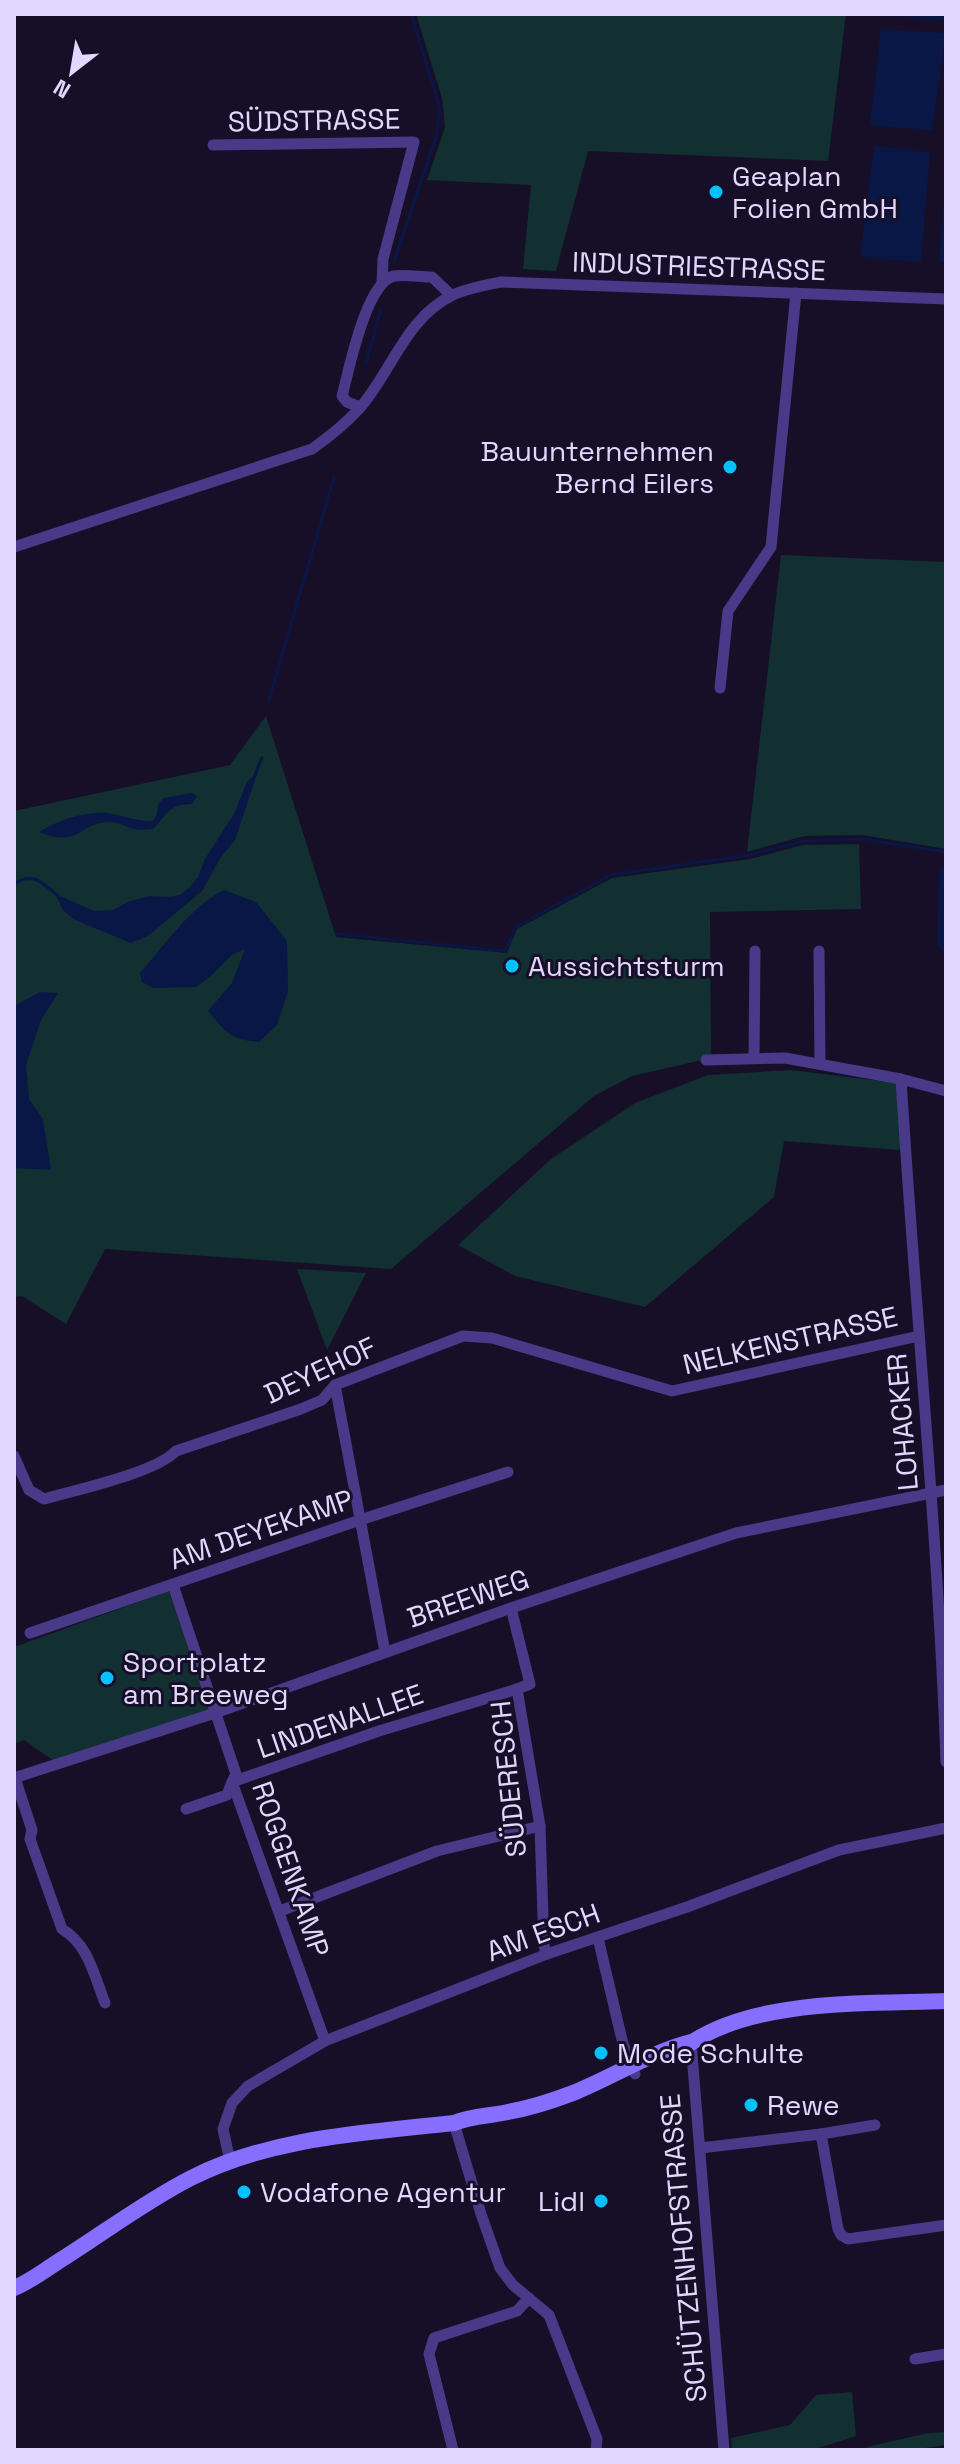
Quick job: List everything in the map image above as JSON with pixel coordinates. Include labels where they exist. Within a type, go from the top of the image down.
[{"type":"main road","points":[[14,2288],[167,2192],[212,2168],[233,2161],[294,2143],[454,2123],[541,2103],[633,2070],[670,2048],[769,2013],[799,2008],[946,2001]]},
{"type":"street","name":"SÜDSTRASSE","points":[[213,145],[414,142],[383,259],[382,284]]},
{"type":"street","points":[[360,407],[347,402],[342,396],[369,302],[382,284],[391,276],[432,277],[451,295]]},
{"type":"street","name":"INDUSTRIESTRASSE","points":[[14,547],[312,449],[360,407],[404,340],[422,318],[451,295],[501,282],[946,299]]},
{"type":"street","points":[[720,688],[728,611],[771,547],[796,293]]},
{"type":"street","points":[[754,1058],[755,951]]},
{"type":"street","points":[[819,951],[820,1063]]},
{"type":"street","points":[[706,1060],[785,1058],[901,1079],[946,1091]]},
{"type":"street","name":"LOHACKER","points":[[901,1079],[943,1646],[946,1762]]},
{"type":"street","name":"DEYEHOF","points":[[14,1456],[29,1490],[44,1499],[136,1471],[169,1458],[176,1451],[301,1409],[322,1400],[335,1385],[463,1336],[492,1338],[672,1391]]},
{"type":"street","name":"NELKENSTRASSE","points":[[672,1391],[919,1336]]},
{"type":"street","points":[[335,1385],[385,1652]]},
{"type":"street","name":"AM DEYEKAMP","points":[[30,1633],[508,1472]]},
{"type":"street","name":"BREEWEG","points":[[14,1778],[215,1713],[511,1608],[736,1533],[946,1490]]},
{"type":"street","name":"ROGGENKAMP","points":[[173,1585],[236,1774],[232,1782],[325,2041]]},
{"type":"street","name":"SÜDERESCH","points":[[511,1608],[530,1684],[517,1689],[540,1826],[544,1946],[547,1954]]},
{"type":"street","name":"LINDENALLEE","points":[[186,1809],[227,1795],[232,1782],[379,1731],[517,1689]]},
{"type":"street","points":[[14,1778],[32,1830],[30,1839],[62,1929],[76,1937],[105,2003]]},
{"type":"street","points":[[280,1911],[437,1851],[540,1826]]},
{"type":"street","name":"AM ESCH","points":[[233,2161],[223,2129],[232,2103],[248,2086],[325,2041],[547,1954],[687,1907],[839,1850],[946,1828]]},
{"type":"street","points":[[598,1938],[623,2044],[633,2070]]},
{"type":"street","name":"SCHÜTZENHOFSTRASSE","points":[[691,2042],[724,2450]]},
{"type":"street","points":[[454,2123],[500,2268],[513,2285],[549,2315],[597,2439],[596,2450]]},
{"type":"street","points":[[700,2148],[875,2125]]},
{"type":"street","points":[[821,2134],[841,2235],[848,2239],[946,2225]]},
{"type":"street","points":[[453,2450],[429,2354],[434,2338],[517,2311],[529,2298]]},
{"type":"street","points":[[915,2359],[946,2354]]},
{"type":"green space","points":[[416,14],[846,14],[828,161],[588,151],[556,271],[523,269],[531,185],[427,180],[445,127],[442,98]]},
{"type":"green space","points":[[781,555],[946,562],[946,849],[862,835],[804,836],[747,852]]},
{"type":"green space","points":[[266,716],[336,937],[507,953],[517,929],[612,878],[750,859],[803,845],[859,844],[861,909],[710,912],[711,1058],[632,1076],[594,1096],[391,1269],[105,1249],[66,1324],[22,1296],[14,1297],[14,811],[230,765]]},
{"type":"green space","points":[[791,1070],[897,1083],[901,1150],[784,1141],[774,1197],[645,1307],[515,1276],[458,1245],[551,1159],[635,1103],[708,1075]]},
{"type":"green space","points":[[297,1269],[366,1273],[327,1350]]},
{"type":"green space","name":"Sportplatz am Breeweg","points":[[169,1591],[210,1709],[54,1761],[24,1740],[14,1744],[14,1647]]},
{"type":"green space","points":[[852,2392],[856,2436],[812,2450],[732,2450],[731,2438],[790,2425],[816,2395]]},
{"type":"green space","points":[[946,2432],[946,2445],[911,2450],[868,2450],[867,2447],[928,2433]]},
{"type":"shaded area","points":[[882,14],[946,14],[946,21]]},
{"type":"shaded area","points":[[881,29],[946,33],[932,131],[870,125]]},
{"type":"shaded area","points":[[874,146],[930,152],[921,262],[860,257]]},
{"type":"shaded area","points":[[946,172],[946,262],[939,262]]},
{"type":"shaded area","points":[[258,771],[235,840],[221,857],[202,891],[148,936],[131,943],[75,920],[63,910],[55,894],[94,911],[113,910],[130,901],[150,896],[180,895],[198,877],[205,859],[234,814],[247,782]]},
{"type":"shaded area","points":[[192,793],[197,796],[192,804],[173,808],[153,829],[140,830],[108,822],[71,836],[39,832],[63,820],[90,813],[153,821],[163,798]]},
{"type":"shaded area","points":[[946,867],[946,951],[942,952],[937,945],[939,869]]},
{"type":"shaded area","points":[[224,890],[256,902],[287,941],[288,991],[277,1025],[259,1042],[229,1034],[208,1011],[232,983],[245,949],[233,954],[196,987],[154,988],[142,982],[140,973],[179,927],[200,906]]},
{"type":"shaded area","points":[[40,992],[58,993],[41,1020],[26,1065],[29,1099],[43,1119],[51,1170],[14,1168],[14,1006]]},
{"type":"waterway","points":[[394,262],[437,134],[440,108],[411,14]]},
{"type":"waterway","points":[[366,363],[381,310]]},
{"type":"waterway","points":[[269,700],[334,477]]},
{"type":"waterway","points":[[254,777],[262,758]]},
{"type":"waterway","points":[[338,934],[505,951],[516,927],[611,875],[748,855],[804,841],[862,839],[946,852]]},
{"type":"waterway","points":[[14,884],[32,879],[58,896]]},
{"type":"place","name":"Geaplan Folien GmbH","points":[[716,192]]},
{"type":"place","name":"Bauunternehmen Bernd Eilers","points":[[730,467]]},
{"type":"place","name":"Aussichtsturm","points":[[512,966]]},
{"type":"place","name":"Sportplatz am Breeweg","points":[[107,1678]]},
{"type":"place","name":"Mode Schulte","points":[[601,2053]]},
{"type":"place","name":"Rewe","points":[[751,2105]]},
{"type":"place","name":"Vodafone Agentur","points":[[244,2192]]},
{"type":"place","name":"Lidl","points":[[601,2201]]}]
